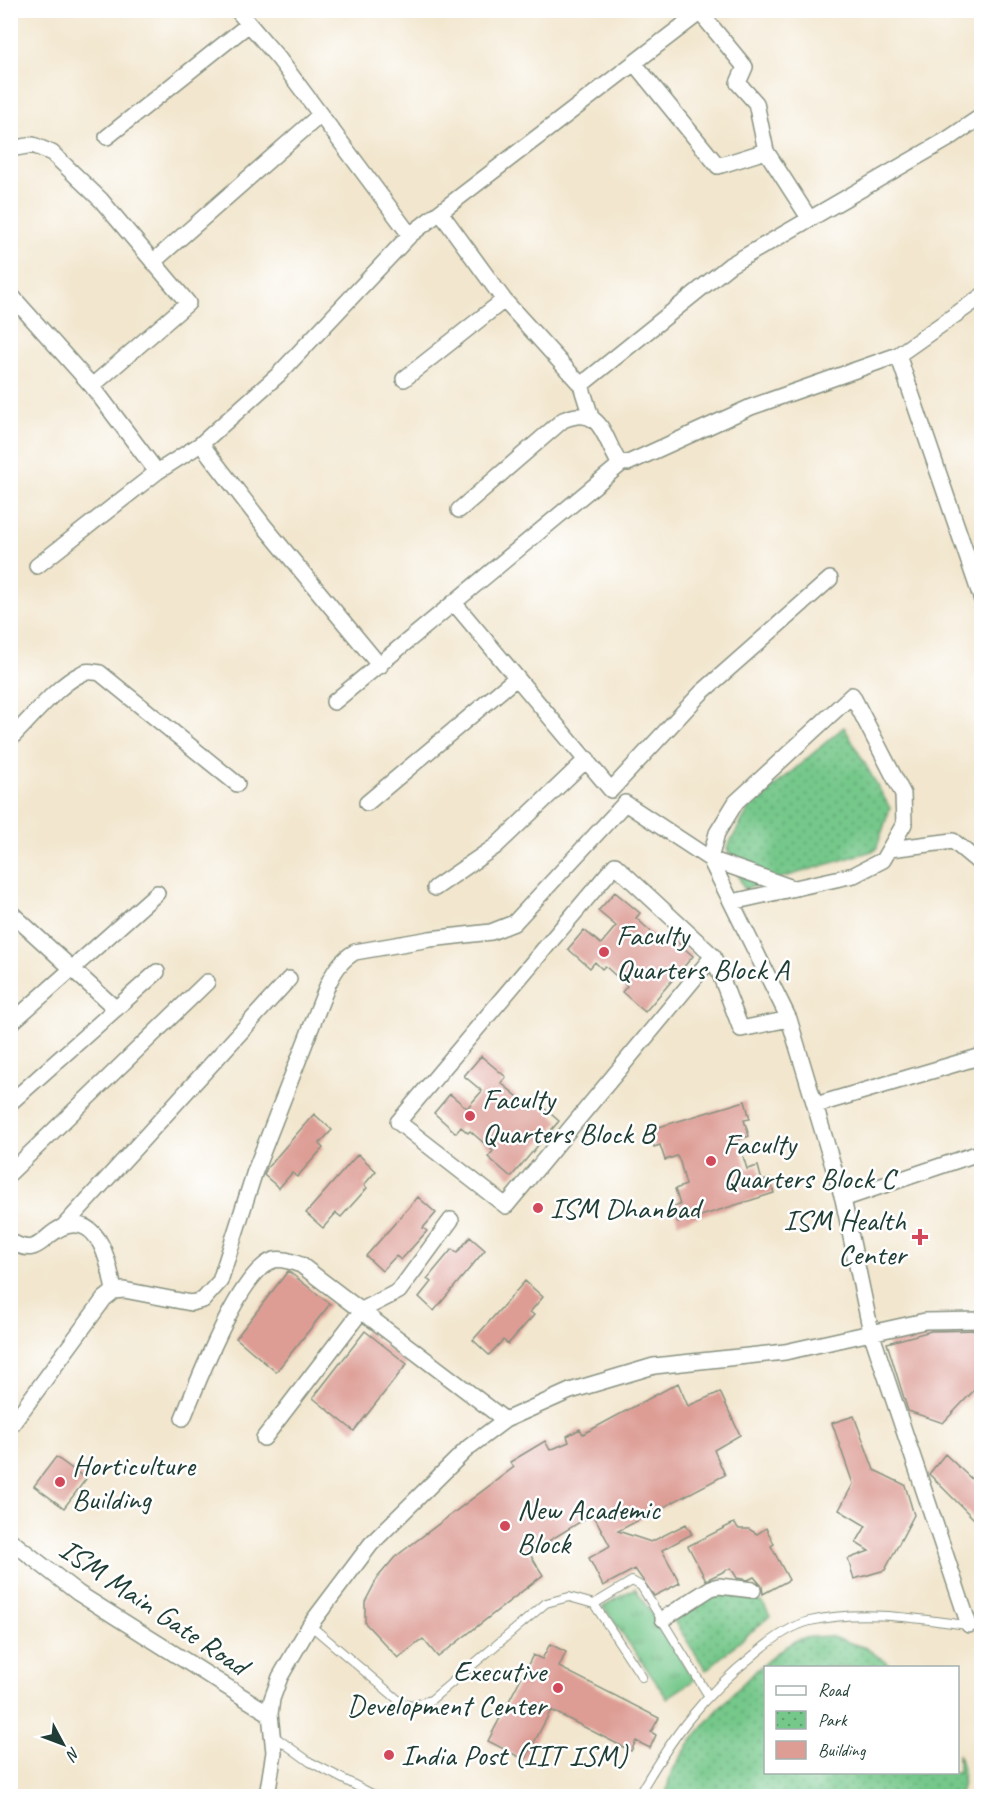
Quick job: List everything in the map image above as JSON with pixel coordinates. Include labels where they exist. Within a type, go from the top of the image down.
[{"type":"street","points":[[237,10],[410,235]]},
{"type":"street","points":[[37,566],[157,472],[201,444],[278,375],[410,235],[701,11],[746,67],[738,83],[756,103],[766,151],[808,218]]},
{"type":"street","points":[[107,137],[249,24]]},
{"type":"street","points":[[634,63],[718,166],[766,151]]},
{"type":"street","points":[[153,262],[320,115]]},
{"type":"street","points":[[581,385],[730,265],[948,139],[981,116]]},
{"type":"street","points":[[10,149],[33,145],[52,153],[101,200],[188,303],[92,386]]},
{"type":"street","points":[[440,212],[504,300],[581,385],[591,417]]},
{"type":"street","points":[[10,294],[92,386],[157,472]]},
{"type":"street","points":[[334,702],[622,463],[633,461],[692,431],[751,407],[898,355],[981,296]]},
{"type":"street","points":[[404,379],[504,300]]},
{"type":"street","points":[[898,355],[981,600]]},
{"type":"street","points":[[459,510],[563,420],[582,416],[591,417],[601,425],[616,457],[622,463]]},
{"type":"street","points":[[201,444],[265,527],[380,666]]},
{"type":"street","points":[[454,604],[587,759],[610,790],[701,693],[830,579]]},
{"type":"street","points":[[10,739],[74,678],[82,673],[100,673],[237,784]]},
{"type":"street","points":[[367,803],[516,678]]},
{"type":"street","points":[[732,902],[854,875],[883,860],[890,849],[904,824],[903,794],[852,695],[736,802],[717,833],[710,860],[789,1019],[843,1199],[871,1332],[975,1626]]},
{"type":"street","points":[[435,888],[496,846],[587,759]]},
{"type":"street","points":[[10,1427],[84,1326],[114,1291],[124,1290],[190,1303],[203,1300],[219,1281],[255,1171],[324,994],[334,972],[347,957],[355,952],[430,939],[491,932],[514,923],[626,803],[710,860],[793,888]]},
{"type":"street","points":[[890,849],[953,841],[981,866]]},
{"type":"street","points":[[713,956],[506,1206],[398,1122],[615,865],[713,956],[741,1029],[789,1019]]},
{"type":"street","points":[[10,1024],[157,893]]},
{"type":"street","points":[[10,912],[116,1009]]},
{"type":"street","points":[[10,1103],[157,972]]},
{"type":"street","points":[[10,1241],[28,1248],[41,1244],[63,1227],[289,980]]},
{"type":"street","points":[[10,1173],[207,982]]},
{"type":"street","points":[[816,1105],[981,1056]]},
{"type":"street","points":[[843,1199],[981,1152]]},
{"type":"street","points":[[264,1438],[362,1311],[399,1292],[451,1220]]},
{"type":"street","points":[[63,1227],[75,1226],[88,1230],[101,1242],[107,1256],[114,1291]]},
{"type":"street","points":[[183,1418],[230,1310],[259,1272],[272,1260],[283,1260],[301,1264],[505,1420]]},
{"type":"street","points":[[267,1797],[273,1735],[270,1714],[280,1677],[310,1625],[371,1544],[469,1447],[505,1420],[570,1391],[654,1366],[785,1352],[925,1321],[981,1320]]},
{"type":"street","name":"ISM Main Gate Road","points":[[10,1540],[78,1593],[270,1714]]},
{"type":"street","points":[[663,1619],[711,1588],[719,1586],[753,1590]]},
{"type":"lane","points":[[594,1604],[632,1581],[641,1586],[708,1695]]},
{"type":"lane","points":[[310,1625],[403,1704],[412,1706],[432,1700],[546,1603],[569,1597],[594,1604],[642,1677]]},
{"type":"lane","points":[[638,1797],[668,1745],[708,1695],[771,1641],[807,1622],[850,1616],[897,1616],[975,1626]]},
{"type":"lane","points":[[273,1735],[310,1762],[376,1797]]},
{"type":"green space","points":[[844,727],[890,808],[876,850],[744,889],[727,848],[749,808]]},
{"type":"green space","points":[[635,1588],[694,1680],[667,1698],[603,1606]]},
{"type":"green space","points":[[721,1589],[763,1603],[770,1616],[706,1670],[674,1621]]},
{"type":"green space","points":[[829,1636],[866,1648],[892,1666],[764,1666],[764,1774],[959,1774],[959,1756],[963,1775],[959,1796],[666,1796],[670,1776],[680,1758],[709,1720],[764,1664],[797,1640]]},
{"type":"building","name":"Faculty Quarters Block A","points":[[615,892],[640,913],[636,918],[657,937],[665,942],[670,936],[693,956],[645,1012],[622,992],[627,986],[605,966],[602,969],[595,962],[590,968],[568,949],[584,930],[601,944],[616,926],[598,911]]},
{"type":"building","name":"Faculty Quarters Block B","points":[[481,1056],[506,1077],[501,1083],[530,1107],[536,1101],[559,1121],[511,1177],[488,1157],[493,1151],[470,1131],[468,1133],[461,1127],[456,1133],[434,1113],[450,1094],[467,1108],[482,1091],[464,1076]]},
{"type":"building","name":"Faculty Quarters Block C","points":[[745,1101],[750,1119],[744,1120],[749,1136],[738,1140],[747,1169],[758,1166],[762,1181],[770,1179],[774,1193],[678,1223],[673,1207],[680,1205],[675,1189],[686,1185],[680,1162],[677,1156],[665,1160],[660,1145],[654,1147],[649,1130]]},
{"type":"building","points":[[314,1114],[332,1130],[319,1144],[323,1148],[297,1177],[292,1173],[279,1188],[264,1175],[267,1168]]},
{"type":"building","points":[[358,1154],[376,1171],[364,1185],[367,1188],[341,1217],[336,1213],[323,1228],[306,1213]]},
{"type":"building","points":[[418,1197],[436,1213],[423,1228],[427,1231],[401,1260],[396,1256],[382,1271],[366,1256]]},
{"type":"building","points":[[470,1237],[485,1250],[434,1311],[419,1297],[431,1282],[427,1279],[452,1249],[457,1253]]},
{"type":"building","points":[[288,1271],[330,1304],[276,1372],[236,1338]]},
{"type":"building","points":[[525,1281],[543,1297],[530,1312],[534,1315],[508,1344],[503,1340],[489,1355],[473,1340]]},
{"type":"building","points":[[981,1330],[981,1383],[943,1423],[908,1411],[887,1343],[931,1331]]},
{"type":"building","points":[[365,1331],[407,1364],[354,1431],[313,1398]]},
{"type":"building","name":"New Academic Block","points":[[678,1383],[688,1406],[720,1392],[740,1435],[714,1450],[725,1475],[618,1531],[651,1542],[686,1524],[692,1534],[662,1550],[680,1583],[654,1596],[635,1569],[603,1586],[589,1558],[610,1546],[593,1514],[529,1553],[543,1575],[438,1657],[423,1639],[398,1658],[365,1623],[365,1602],[378,1577],[395,1557],[514,1467],[510,1462],[545,1441],[550,1450],[569,1442],[567,1436],[580,1429],[583,1434]]},
{"type":"building","points":[[854,1416],[874,1470],[905,1485],[914,1515],[885,1570],[854,1579],[848,1559],[869,1551],[856,1543],[866,1526],[839,1510],[853,1484],[832,1423]]},
{"type":"building","points":[[945,1454],[981,1488],[981,1526],[929,1474]]},
{"type":"building","name":"Horticulture Building","points":[[56,1457],[86,1479],[64,1508],[34,1486]]},
{"type":"building","points":[[734,1523],[739,1529],[749,1529],[757,1534],[766,1528],[774,1544],[771,1546],[789,1580],[763,1594],[762,1586],[754,1577],[748,1580],[737,1578],[731,1568],[706,1580],[688,1546]]},
{"type":"building","name":"Executive Development Center","points":[[550,1644],[566,1652],[559,1667],[659,1718],[651,1732],[656,1735],[650,1748],[636,1741],[631,1751],[551,1710],[525,1760],[488,1741],[533,1655],[542,1659]]},
{"type":"place","name":"Faculty Quarters Block A","points":[[604,952]]},
{"type":"place","name":"Faculty Quarters Block B","points":[[470,1116]]},
{"type":"place","name":"Faculty Quarters Block C","points":[[711,1161]]},
{"type":"place","name":"ISM Dhanbad","points":[[538,1208]]},
{"type":"place","name":"ISM Health Center","points":[[920,1237]]},
{"type":"place","name":"Horticulture Building","points":[[60,1482]]},
{"type":"place","name":"New Academic Block","points":[[505,1526]]},
{"type":"place","name":"Executive Development Center","points":[[558,1688]]},
{"type":"place","name":"India Post (IIT ISM)","points":[[389,1755]]}]
